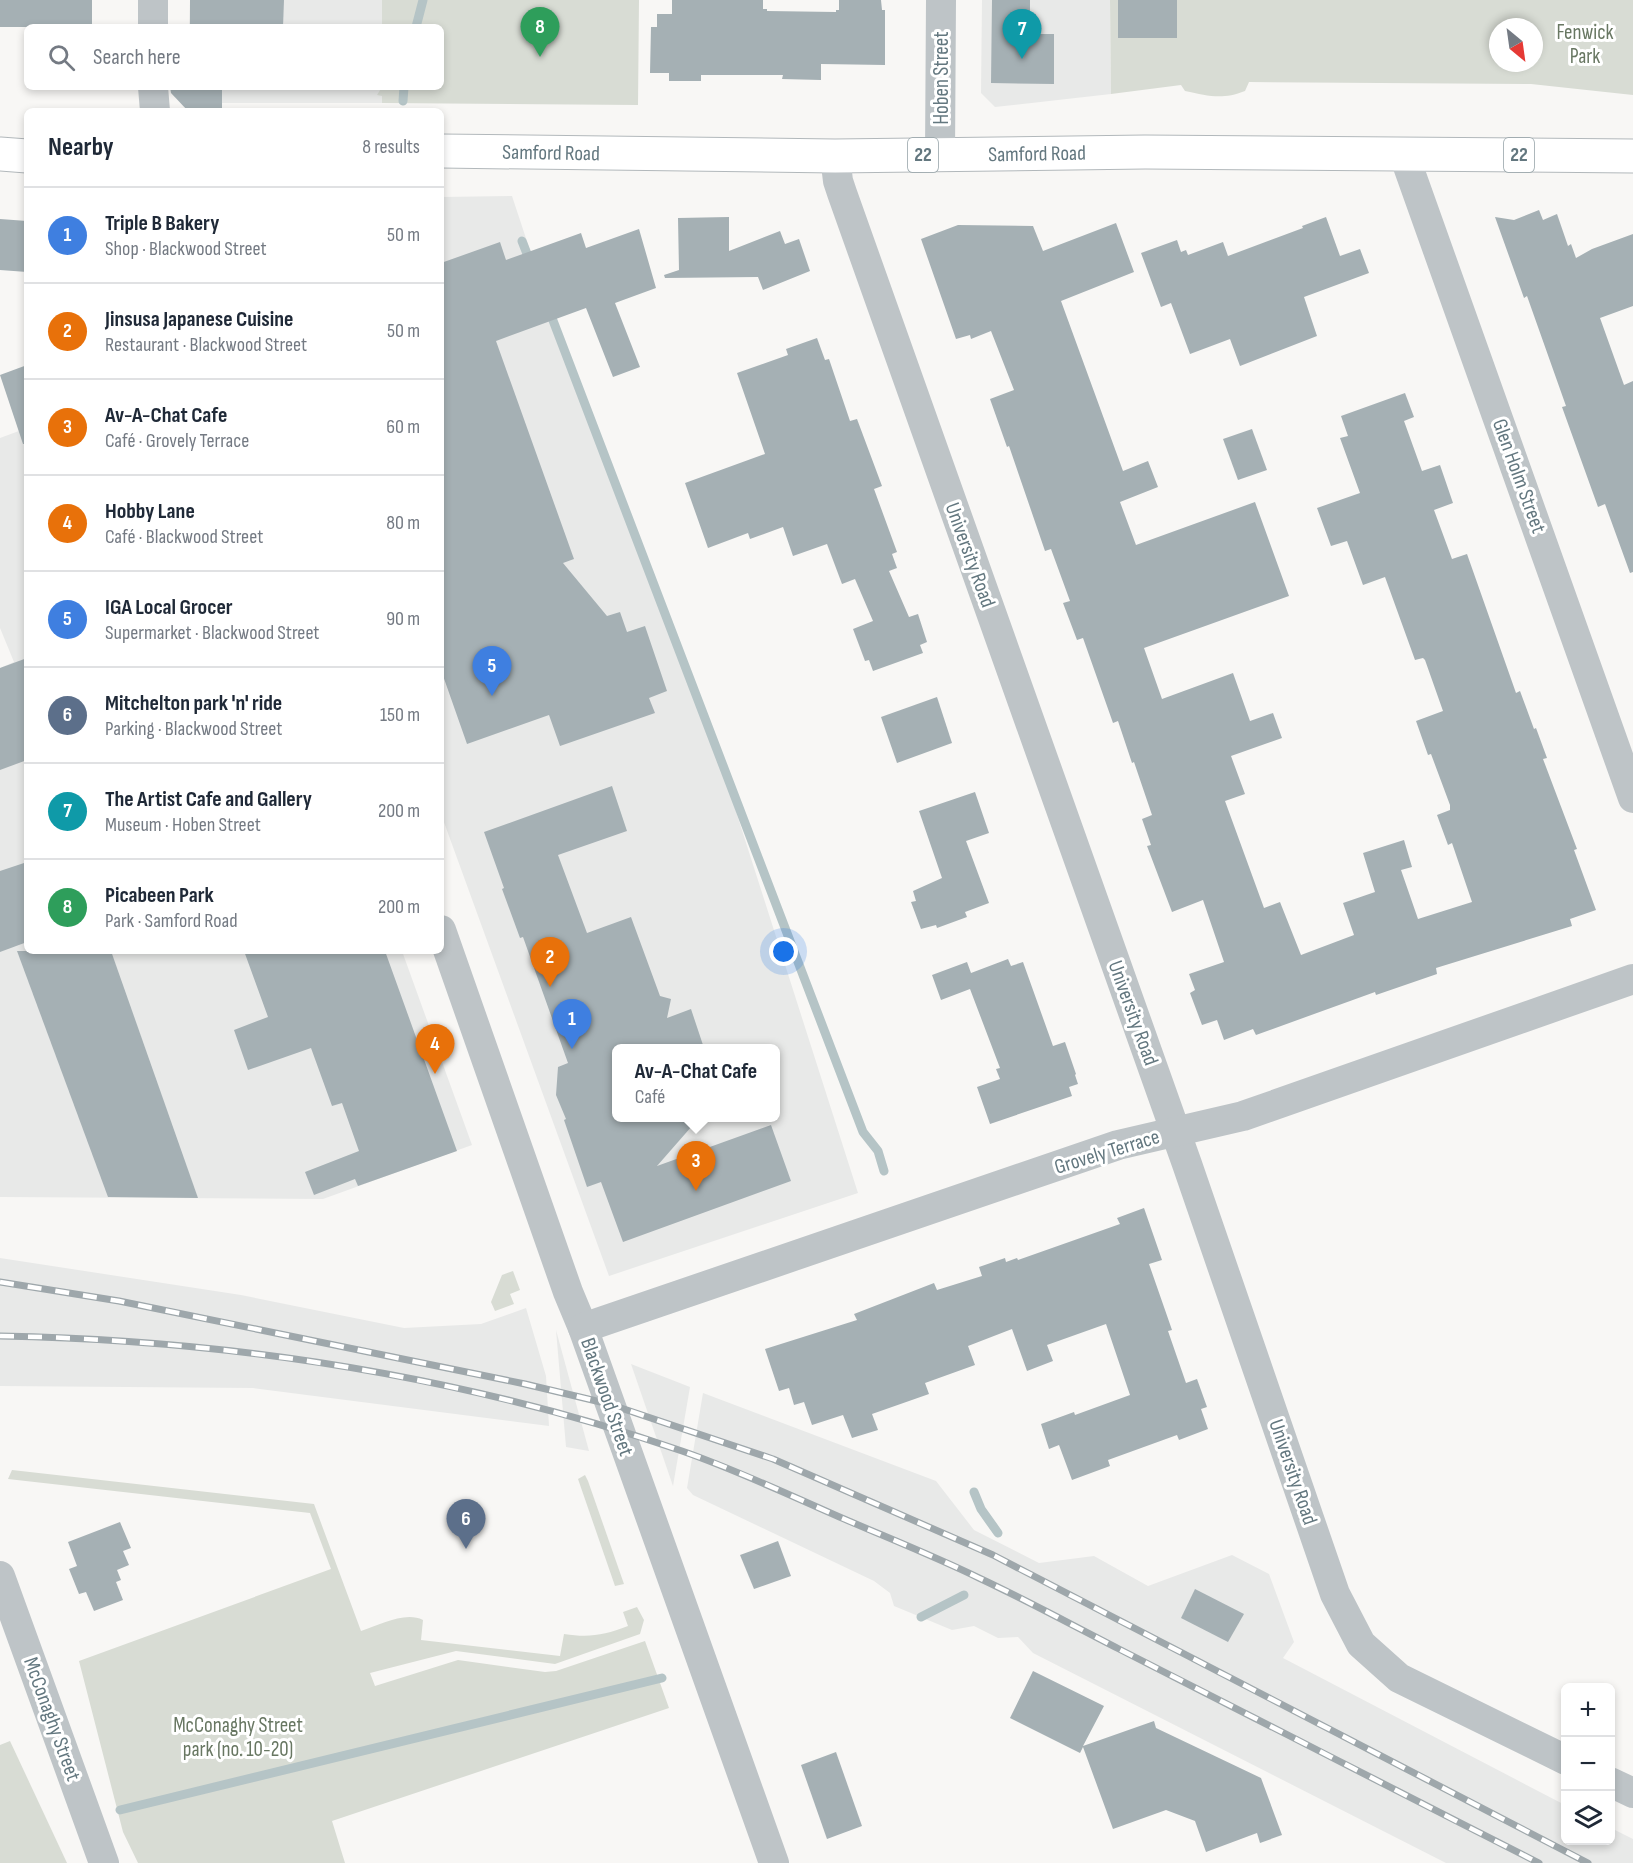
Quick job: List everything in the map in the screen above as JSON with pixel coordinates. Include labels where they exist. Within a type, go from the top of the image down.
[{"type":"main road","name":"Samford Road","points":[[444,151],[835,156],[1145,152],[1633,156]]},
{"type":"main road","points":[[0,154],[24,156]]},
{"type":"street","points":[[153,0],[153,24]]},
{"type":"street","name":"Hoben Street","points":[[940,155],[941,0]]},
{"type":"street","points":[[153,90],[155,108]]},
{"type":"street","name":"Glen Holm Street","points":[[1404,155],[1633,798]]},
{"type":"street","name":"University Road","points":[[835,156],[838,181],[1175,1132],[1335,1594],[1361,1644],[1399,1678],[1561,1758]]},
{"type":"street","name":"Blackwood Street","points":[[444,939],[568,1292],[774,1863]]},
{"type":"street","name":"Grovely Terrace","points":[[583,1329],[1118,1145],[1243,1116],[1633,979]]},
{"type":"street","name":"McConaghy Street","points":[[0,1576],[104,1863]]},
{"type":"street","points":[[1615,1784],[1633,1793]]},
{"type":"shaded area","points":[[190,0],[382,0],[382,24],[189,24]]},
{"type":"shaded area","points":[[982,0],[1110,0],[1111,94],[995,107],[981,93]]},
{"type":"shaded area","points":[[191,90],[382,90],[382,103],[202,103]]},
{"type":"shaded area","points":[[512,196],[554,323],[717,752],[858,1193],[609,1276],[444,822],[444,197]]},
{"type":"shaded area","points":[[24,429],[24,954],[403,954],[472,1145],[323,1199],[0,1197],[0,668],[14,662],[0,628],[0,438]]},
{"type":"shaded area","points":[[0,1258],[241,1295],[404,1328],[481,1324],[526,1308],[546,1376],[549,1426],[253,1388],[0,1386]]},
{"type":"shaded area","points":[[556,1330],[589,1451],[566,1447]]},
{"type":"shaded area","points":[[631,1364],[690,1387],[673,1486]]},
{"type":"shaded area","points":[[703,1393],[936,1481],[974,1530],[1039,1563],[1094,1556],[1148,1586],[1232,1555],[1269,1574],[1294,1642],[1283,1658],[1561,1803],[1561,1845],[1615,1845],[1615,1830],[1633,1839],[1633,1863],[1446,1863],[1033,1653],[1018,1637],[998,1638],[974,1626],[952,1630],[894,1606],[890,1593],[874,1581],[693,1495],[687,1488]]},
{"type":"green space","points":[[382,0],[639,0],[638,105],[382,103],[382,96],[377,95],[380,90],[444,90],[444,24],[382,24]]},
{"type":"green space","name":"Fenwick Park","points":[[1110,0],[1633,0],[1633,95],[1531,84],[1249,82],[1245,91],[1237,94],[1208,96],[1185,91],[1181,85],[1111,94]]},
{"type":"green space","points":[[513,1271],[520,1290],[510,1294],[514,1304],[495,1311],[491,1302],[502,1275]]},
{"type":"green space","name":"McConaghy Street park (no. 10-20)","points":[[12,1470],[314,1504],[361,1631],[400,1618],[416,1618],[423,1620],[421,1640],[560,1656],[564,1634],[582,1636],[612,1632],[628,1626],[623,1612],[637,1607],[644,1620],[640,1634],[555,1664],[456,1651],[370,1673],[375,1686],[458,1660],[545,1672],[556,1671],[645,1641],[669,1708],[332,1821],[345,1863],[138,1863],[123,1832],[79,1661],[331,1569],[310,1513],[8,1479]]},
{"type":"green space","points":[[585,1475],[624,1584],[615,1586],[578,1479]]},
{"type":"green space","points":[[10,1741],[67,1863],[0,1863],[0,1745]]},
{"type":"building","points":[[0,0],[92,0],[92,24],[24,24],[24,27],[0,27]]},
{"type":"building","points":[[190,0],[284,0],[283,24],[190,24]]},
{"type":"building","points":[[672,0],[763,0],[763,9],[767,11],[836,12],[839,10],[839,0],[881,0],[882,10],[885,10],[885,65],[821,64],[821,80],[782,79],[783,75],[701,75],[701,81],[669,81],[669,73],[650,73],[651,27],[657,27],[657,14],[672,14]]},
{"type":"building","points":[[992,0],[1030,0],[1030,13],[1036,14],[1035,34],[1054,34],[1054,84],[991,83]]},
{"type":"building","points":[[1118,0],[1177,0],[1177,38],[1118,38]]},
{"type":"building","points":[[170,90],[222,90],[222,108],[185,108]]},
{"type":"building","points":[[1539,210],[1543,220],[1557,214],[1568,246],[1571,244],[1576,258],[1592,249],[1633,234],[1633,306],[1600,318],[1624,385],[1633,381],[1633,572],[1630,573],[1605,504],[1598,507],[1562,407],[1566,406],[1527,296],[1524,298],[1495,217],[1514,220]]},
{"type":"building","points":[[729,217],[729,251],[780,231],[785,244],[799,239],[810,271],[763,290],[758,277],[665,278],[664,275],[679,270],[678,218]]},
{"type":"building","points":[[1326,217],[1340,256],[1360,249],[1369,273],[1304,297],[1317,336],[1240,366],[1230,339],[1190,354],[1171,303],[1161,307],[1141,253],[1177,240],[1181,252],[1186,250],[1188,255],[1223,242],[1228,256]]},
{"type":"building","points":[[0,219],[24,221],[24,272],[0,270]]},
{"type":"building","points":[[1116,223],[1134,272],[1061,301],[1123,471],[1148,461],[1158,487],[1120,502],[1136,545],[1255,502],[1289,596],[1144,648],[1162,699],[1233,673],[1250,721],[1273,713],[1282,738],[1231,756],[1245,794],[1225,801],[1264,908],[1280,902],[1301,955],[1354,935],[1343,903],[1375,892],[1363,853],[1404,840],[1412,867],[1401,870],[1418,919],[1472,902],[1452,843],[1448,845],[1437,815],[1450,810],[1450,805],[1416,721],[1443,711],[1425,660],[1423,658],[1415,660],[1385,577],[1363,585],[1347,541],[1331,546],[1317,508],[1360,493],[1340,438],[1348,436],[1341,416],[1405,393],[1414,417],[1404,421],[1422,471],[1440,465],[1453,503],[1434,510],[1452,559],[1467,554],[1516,693],[1520,691],[1547,758],[1543,759],[1577,849],[1574,850],[1596,910],[1570,919],[1572,926],[1436,968],[1437,974],[1376,995],[1375,992],[1256,1035],[1253,1029],[1224,1040],[1217,1020],[1202,1025],[1190,993],[1195,990],[1189,974],[1224,962],[1203,900],[1172,912],[1147,846],[1151,845],[1142,819],[1152,815],[1134,762],[1132,763],[1118,721],[1113,723],[1083,638],[1077,640],[1063,603],[1070,601],[1051,549],[1045,551],[1009,446],[1007,447],[990,399],[1014,390],[991,331],[971,339],[970,335],[956,339],[921,239],[958,225],[1033,226],[1043,251]]},
{"type":"building","points":[[639,229],[656,288],[615,303],[640,367],[613,377],[586,308],[496,341],[574,559],[563,563],[607,616],[620,612],[627,632],[645,626],[667,691],[649,698],[655,713],[560,746],[549,715],[467,744],[444,679],[444,262],[500,242],[506,260],[581,233],[586,248]]},
{"type":"building","points":[[817,338],[825,360],[829,359],[850,421],[857,419],[882,486],[874,489],[897,552],[892,554],[897,568],[889,571],[909,617],[918,614],[927,642],[920,645],[923,653],[873,671],[869,660],[865,661],[853,629],[873,621],[855,579],[842,584],[827,544],[793,556],[783,527],[750,539],[748,533],[708,548],[685,483],[765,454],[737,373],[788,355],[786,349]]},
{"type":"building","points":[[24,366],[24,444],[23,444],[0,375]]},
{"type":"building","points":[[1252,429],[1267,470],[1238,480],[1223,439]]},
{"type":"building","points":[[24,659],[24,761],[0,770],[0,668]]},
{"type":"building","points":[[937,697],[952,743],[897,763],[881,717]]},
{"type":"building","points":[[612,786],[627,831],[558,855],[587,933],[631,917],[660,996],[671,999],[667,1018],[691,1009],[703,1044],[612,1044],[612,1122],[696,1122],[657,1166],[771,1125],[791,1181],[623,1242],[601,1182],[587,1187],[564,1120],[566,1119],[556,1095],[558,1067],[568,1063],[523,937],[520,938],[502,889],[504,888],[484,832]]},
{"type":"building","points":[[975,792],[989,833],[966,841],[989,903],[965,912],[967,917],[937,928],[936,925],[921,929],[911,902],[916,901],[913,891],[942,878],[919,811]]},
{"type":"building","points":[[24,863],[24,943],[0,952],[0,871]]},
{"type":"building","points":[[17,951],[24,951],[24,954],[112,954],[198,1198],[108,1197]]},
{"type":"building","points":[[245,954],[386,954],[457,1151],[358,1186],[355,1179],[314,1195],[305,1172],[359,1151],[342,1103],[332,1106],[311,1048],[248,1070],[234,1030],[268,1017]]},
{"type":"building","points":[[1008,959],[1011,966],[1023,962],[1053,1046],[1065,1042],[1078,1084],[1069,1087],[1072,1096],[990,1124],[977,1087],[1000,1079],[996,1069],[1000,1068],[970,989],[941,1000],[932,975],[967,962],[971,973]]},
{"type":"building","points":[[1144,1208],[1162,1260],[1149,1264],[1172,1330],[1168,1331],[1186,1383],[1197,1379],[1207,1407],[1201,1409],[1208,1429],[1179,1440],[1177,1435],[1108,1460],[1110,1466],[1072,1480],[1059,1445],[1049,1449],[1041,1424],[1074,1412],[1075,1415],[1130,1395],[1106,1324],[1047,1345],[1053,1361],[1027,1371],[1012,1329],[968,1346],[975,1365],[925,1383],[929,1394],[872,1414],[878,1430],[852,1438],[843,1415],[812,1425],[804,1402],[794,1405],[789,1388],[779,1391],[765,1349],[857,1320],[854,1314],[934,1283],[937,1290],[982,1276],[979,1267],[1005,1258],[1006,1262],[1017,1258],[1018,1260],[1120,1224],[1117,1218]]},
{"type":"building","points":[[120,1522],[131,1548],[123,1551],[129,1565],[117,1570],[121,1580],[116,1582],[123,1600],[94,1611],[86,1592],[79,1594],[69,1569],[77,1566],[68,1542]]},
{"type":"building","points":[[778,1541],[791,1576],[754,1589],[740,1555]]},
{"type":"building","points":[[1195,1589],[1244,1614],[1228,1642],[1181,1618]]},
{"type":"building","points":[[1033,1671],[1104,1706],[1083,1746],[1154,1721],[1156,1728],[1261,1778],[1282,1835],[1260,1843],[1257,1833],[1206,1852],[1195,1821],[1166,1810],[1113,1829],[1083,1747],[1080,1753],[1010,1718]]},
{"type":"building","points":[[836,1752],[862,1826],[827,1839],[801,1765]]},
{"type":"waterway","points":[[417,24],[423,0]]},
{"type":"waterway","points":[[403,101],[404,90]]},
{"type":"waterway","points":[[522,241],[531,264]]},
{"type":"waterway","points":[[549,310],[863,1132],[878,1151],[884,1171]]},
{"type":"waterway","points":[[974,1492],[981,1509],[998,1533]]},
{"type":"waterway","points":[[921,1617],[964,1595]]},
{"type":"waterway","points":[[120,1810],[662,1678]]},
{"type":"railway","points":[[0,1282],[119,1301],[525,1384],[609,1404],[773,1459],[993,1555],[1588,1863]]},
{"type":"railway","points":[[0,1336],[173,1345],[260,1354],[346,1367],[516,1402],[682,1451],[759,1482],[997,1586],[1539,1863]]},
{"type":"place","name":"Picabeen Park","points":[[540,57]]},
{"type":"place","name":"The Artist Cafe and Gallery","points":[[1022,59]]},
{"type":"place","name":"IGA Local Grocer","points":[[492,696]]},
{"type":"place","name":"Jinsusa Japanese Cuisine","points":[[550,987]]},
{"type":"place","name":"Triple B Bakery","points":[[572,1049]]},
{"type":"place","name":"Hobby Lane","points":[[435,1074]]},
{"type":"place","name":"Av-A-Chat Cafe","points":[[696,1191]]},
{"type":"place","name":"Mitchelton park 'n' ride","points":[[466,1549]]}]
